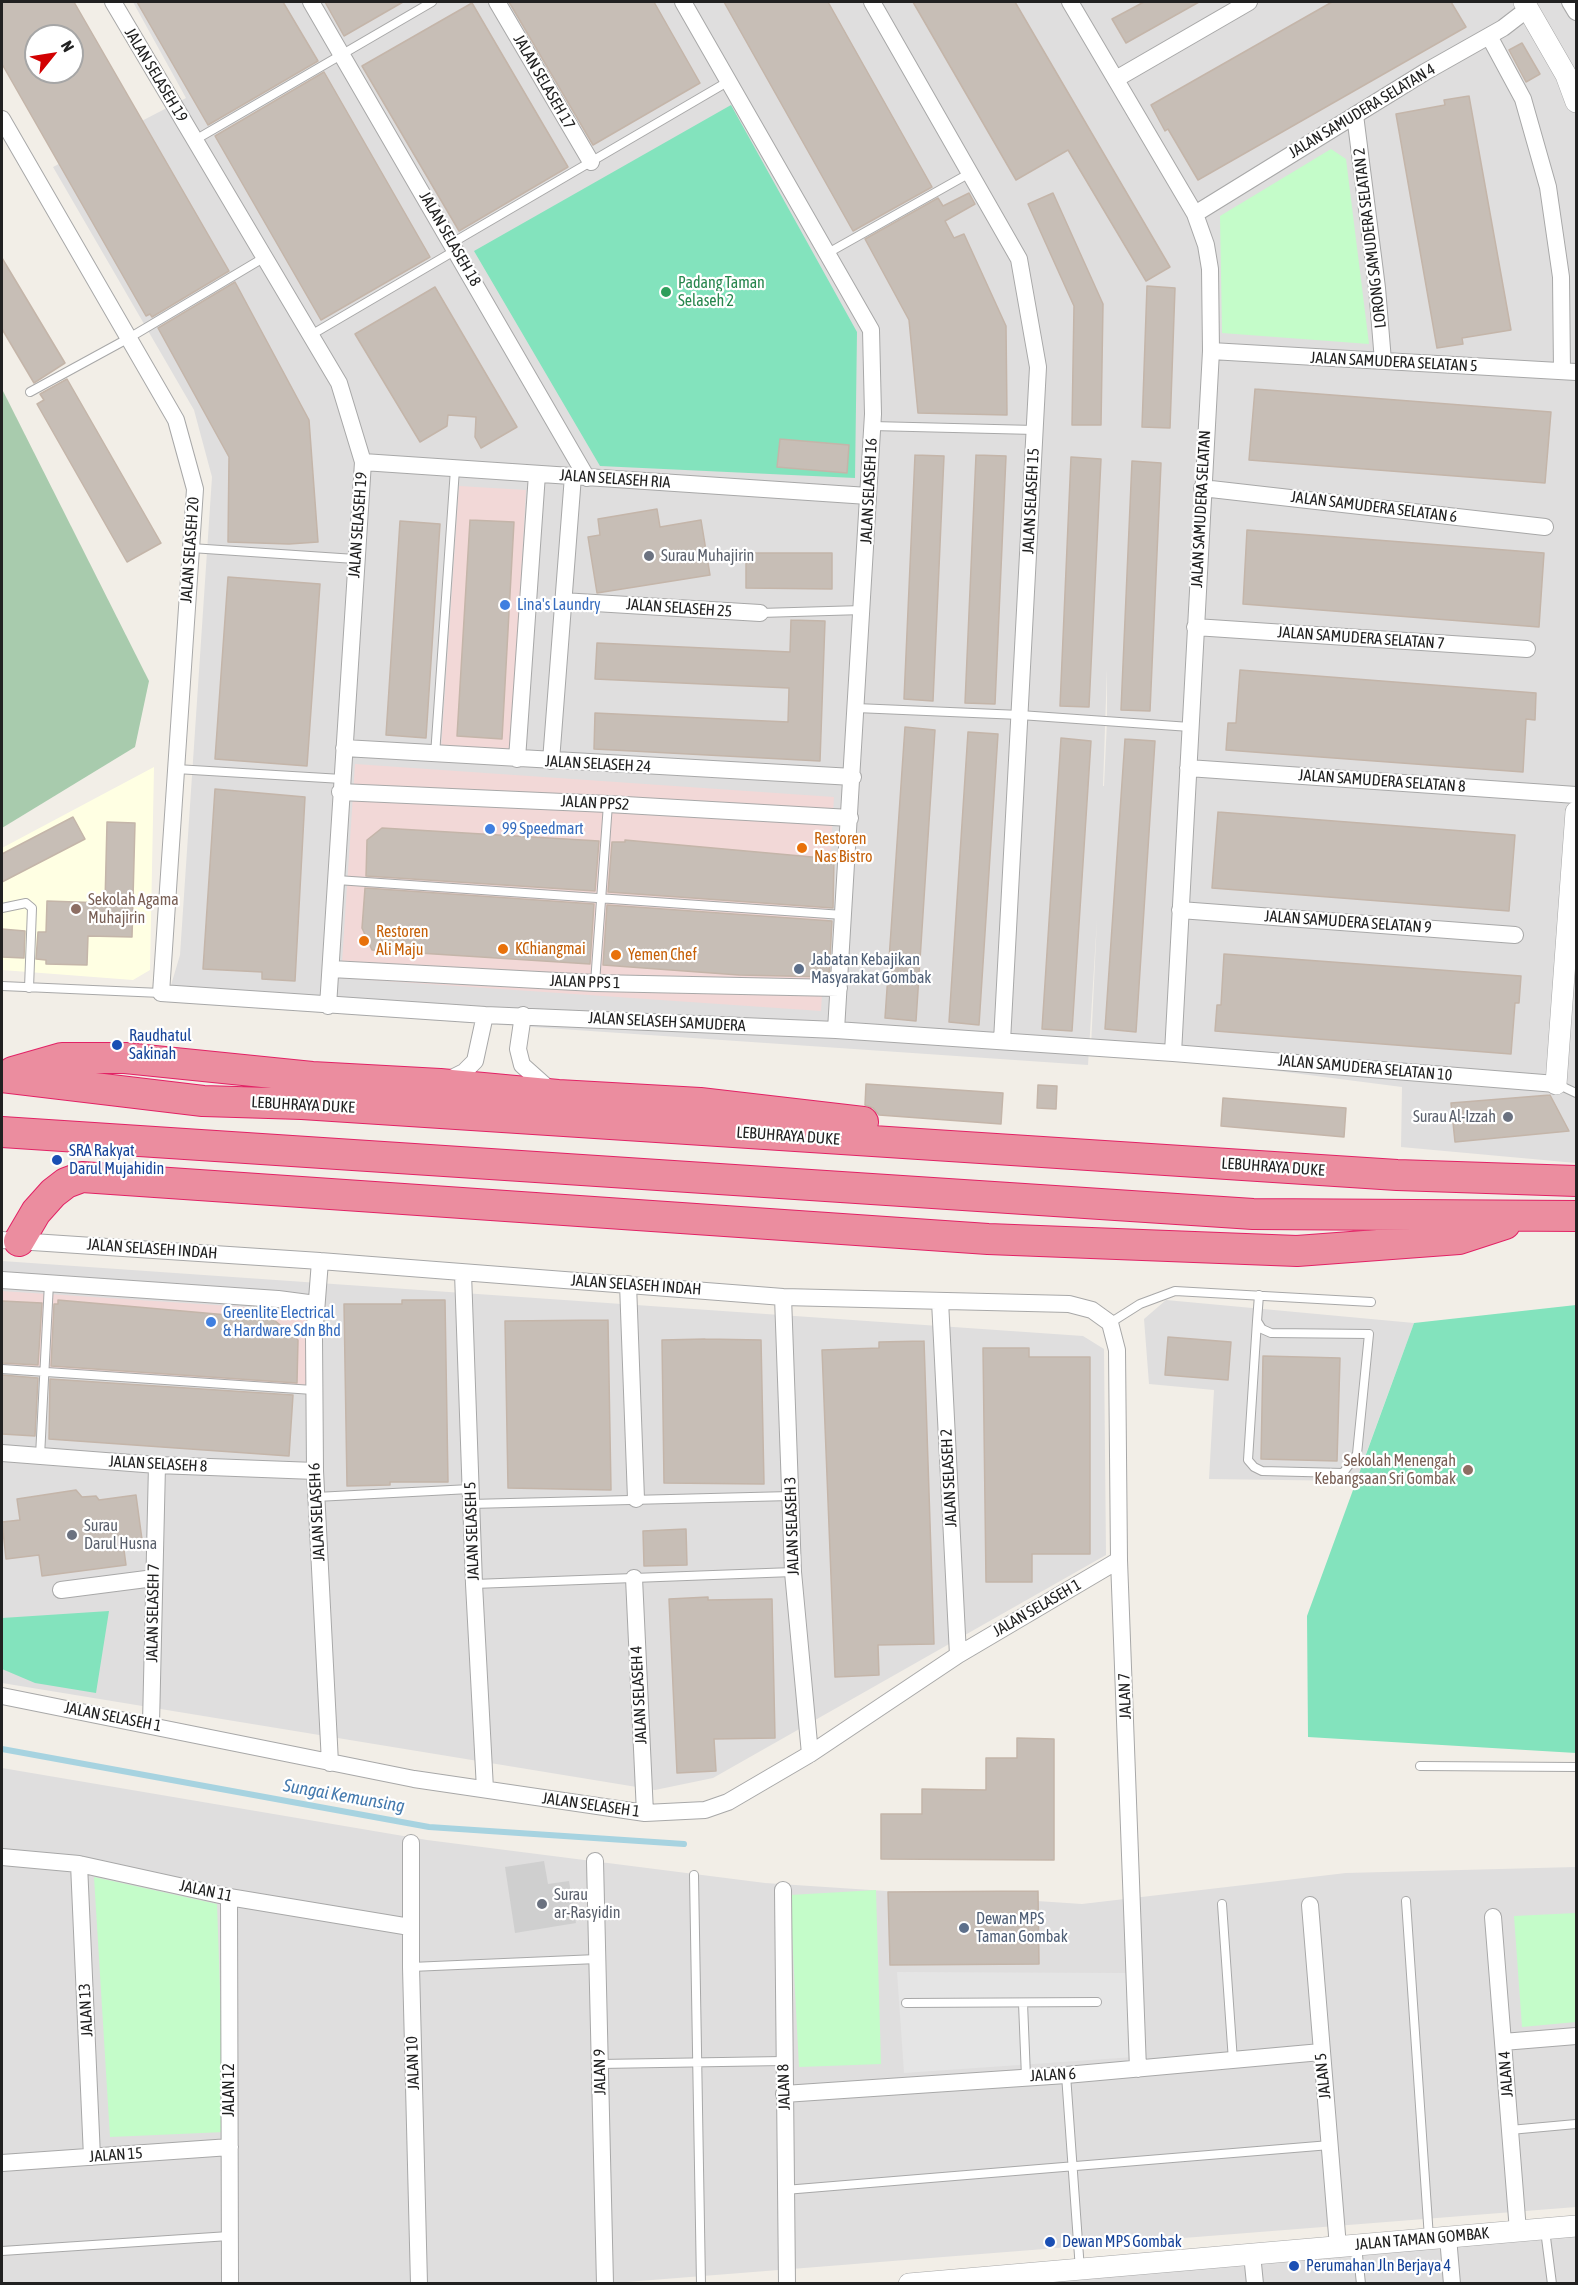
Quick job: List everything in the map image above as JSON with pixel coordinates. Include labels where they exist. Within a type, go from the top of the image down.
[{"type":"highway","points":[[2,1076],[62,1058],[94,1057],[312,1077],[711,1104],[885,1124],[1085,1155]]},
{"type":"highway","name":"LEBUHRAYA DUKE","points":[[2,1076],[203,1101],[302,1104],[1397,1175],[1576,1181]]},
{"type":"highway","points":[[2,1132],[1253,1214],[1576,1216]]},
{"type":"highway","points":[[10,1240],[53,1193],[66,1183],[82,1178],[988,1239],[1297,1251],[1459,1239],[1525,1216]]},
{"type":"street","name":"JALAN SELASEH 19","points":[[112,2],[339,382],[363,462],[328,1006]]},
{"type":"street","name":"JALAN SELASEH 18","points":[[311,2],[454,246],[580,477]]},
{"type":"street","name":"JALAN SELASEH 17","points":[[497,2],[591,162]]},
{"type":"street","name":"JALAN SELASEH 16","points":[[683,2],[870,330],[872,426],[863,610],[836,1030]]},
{"type":"street","name":"JALAN SELASEH 15","points":[[872,2],[1019,259],[1038,367],[1002,1041]]},
{"type":"street","name":"JALAN SAMUDERA SELATAN","points":[[1070,2],[1195,214],[1206,245],[1210,269],[1211,351],[1173,1053]]},
{"type":"street","points":[[1116,79],[1249,2]]},
{"type":"street","points":[[1570,2],[1576,12]]},
{"type":"street","points":[[1527,5],[1566,75],[1576,102]]},
{"type":"street","name":"JALAN SAMUDERA SELATAN 4","points":[[1195,214],[1355,115],[1489,36],[1527,5]]},
{"type":"street","points":[[1489,36],[1523,99],[1548,187],[1561,277],[1569,371]]},
{"type":"street","name":"LORONG SAMUDERA SELATAN 2","points":[[1355,115],[1377,288],[1383,361]]},
{"type":"street","name":"JALAN SELASEH 20","points":[[2,119],[176,420],[195,489],[161,993]]},
{"type":"street","name":"JALAN SAMUDERA SELATAN 5","points":[[1211,351],[1569,371]]},
{"type":"street","name":"JALAN SELASEH RIA","points":[[363,462],[868,496]]},
{"type":"street","points":[[518,759],[537,474]]},
{"type":"street","points":[[551,761],[562,601],[580,477]]},
{"type":"street","name":"JALAN SAMUDERA SELATAN 6","points":[[1202,488],[1545,527]]},
{"type":"street","name":"JALAN SELASEH 25","points":[[562,601],[760,614]]},
{"type":"street","name":"JALAN SAMUDERA SELATAN 7","points":[[1195,627],[1527,649]]},
{"type":"street","name":"JALAN SELASEH 24","points":[[344,748],[435,755],[853,777]]},
{"type":"street","name":"JALAN SAMUDERA SELATAN 8","points":[[1188,768],[1576,795]]},
{"type":"street","name":"JALAN PPS2","points":[[341,785],[850,818]]},
{"type":"street","points":[[1556,1084],[1571,958],[1576,812]]},
{"type":"street","name":"JALAN SAMUDERA SELATAN 9","points":[[1180,910],[1515,935]]},
{"type":"street","name":"JALAN PPS 1","points":[[331,969],[595,982],[839,988]]},
{"type":"street","name":"JALAN SELASEH SAMUDERA","points":[[161,993],[328,1006],[836,1030],[1173,1053]]},
{"type":"street","points":[[440,1084],[464,1072],[475,1060],[485,1015]]},
{"type":"street","points":[[523,1015],[518,1050],[522,1065],[535,1079],[558,1095]]},
{"type":"street","name":"JALAN SAMUDERA SELATAN 10","points":[[1173,1053],[1556,1084]]},
{"type":"street","name":"JALAN SELASEH INDAH","points":[[10,1240],[320,1261],[783,1297],[1069,1304],[1092,1310],[1110,1323]]},
{"type":"street","name":"JALAN SELASEH 6","points":[[320,1261],[313,1390],[316,1497],[330,1763]]},
{"type":"street","name":"JALAN SELASEH 5","points":[[463,1273],[470,1496],[485,1789]]},
{"type":"street","points":[[2,1280],[278,1299],[316,1304]]},
{"type":"street","points":[[628,1284],[636,1499]]},
{"type":"street","name":"JALAN SELASEH 3","points":[[783,1297],[793,1572],[810,1754]]},
{"type":"street","name":"JALAN SELASEH 2","points":[[940,1301],[958,1655]]},
{"type":"street","name":"JALAN 7","points":[[1110,1323],[1117,1350],[1119,1560],[1134,1891],[1138,2069]]},
{"type":"street","name":"JALAN SELASEH 8","points":[[2,1453],[157,1466],[315,1471]]},
{"type":"street","name":"JALAN SELASEH 7","points":[[151,1724],[157,1466]]},
{"type":"street","name":"JALAN SELASEH 1","points":[[2,1696],[151,1724],[330,1763],[645,1813],[676,1813],[728,1802],[810,1754],[958,1655],[1119,1560]]},
{"type":"street","points":[[61,1590],[154,1578]]},
{"type":"street","name":"JALAN SELASEH 4","points":[[634,1578],[645,1813]]},
{"type":"street","name":"JALAN 10","points":[[411,1843],[411,1967],[419,2283]]},
{"type":"street","name":"JALAN 11","points":[[2,1857],[79,1864],[229,1897],[411,1927]]},
{"type":"street","name":"JALAN 9","points":[[595,1861],[605,2283]]},
{"type":"street","name":"JALAN 13","points":[[79,1864],[92,2157]]},
{"type":"street","name":"JALAN 8","points":[[783,1890],[784,2190],[787,2283]]},
{"type":"street","name":"JALAN 12","points":[[229,1897],[230,2283]]},
{"type":"street","name":"JALAN 5","points":[[1310,1905],[1330,2145],[1348,2246]]},
{"type":"street","name":"JALAN 4","points":[[1493,1917],[1518,2231]]},
{"type":"street","points":[[1503,2042],[1576,2036]]},
{"type":"street","name":"JALAN 6","points":[[784,2094],[1066,2076],[1321,2052]]},
{"type":"street","name":"JALAN 15","points":[[2,2163],[230,2147]]},
{"type":"street","name":"JALAN TAMAN GOMBAK","points":[[909,2283],[1072,2275],[1252,2254],[1576,2226]]},
{"type":"street","points":[[1438,2238],[1452,2283]]},
{"type":"street","points":[[1252,2254],[1255,2283]]},
{"type":"lane","points":[[195,140],[432,2]]},
{"type":"lane","points":[[311,335],[591,162],[729,81]]},
{"type":"lane","points":[[828,253],[970,172]]},
{"type":"lane","points":[[30,392],[129,338],[265,257]]},
{"type":"lane","points":[[872,426],[1035,430]]},
{"type":"lane","points":[[435,755],[455,469]]},
{"type":"lane","points":[[191,548],[355,559]]},
{"type":"lane","points":[[760,614],[863,610]]},
{"type":"lane","points":[[856,708],[1020,715],[1190,727]]},
{"type":"lane","points":[[176,769],[341,785]]},
{"type":"lane","points":[[595,982],[608,804]]},
{"type":"lane","points":[[337,880],[844,915]]},
{"type":"lane","points":[[2,908],[26,903],[32,908],[29,988]]},
{"type":"lane","points":[[2,986],[161,993]]},
{"type":"lane","points":[[1556,1084],[1576,1093]]},
{"type":"lane","points":[[40,1456],[49,1283]]},
{"type":"lane","points":[[1110,1323],[1140,1304],[1163,1293],[1175,1291],[1371,1302]]},
{"type":"lane","points":[[1257,1321],[1262,1329],[1271,1333],[1369,1334],[1357,1454],[1343,1473],[1262,1471],[1248,1460],[1257,1321],[1259,1295]]},
{"type":"lane","points":[[2,1369],[313,1390]]},
{"type":"lane","points":[[316,1497],[470,1496],[636,1499],[791,1496]]},
{"type":"lane","points":[[474,1584],[793,1572]]},
{"type":"lane","points":[[1420,1766],[1576,1767]]},
{"type":"lane","points":[[694,1875],[701,2283]]},
{"type":"lane","points":[[1406,1900],[1438,2238]]},
{"type":"lane","points":[[1222,1904],[1233,2061]]},
{"type":"lane","points":[[411,1967],[597,1959]]},
{"type":"lane","points":[[906,2003],[1097,2002]]},
{"type":"lane","points":[[1023,2003],[1026,2077]]},
{"type":"lane","points":[[600,2064],[783,2061]]},
{"type":"lane","points":[[1066,2076],[1072,2166],[1072,2275]]},
{"type":"lane","points":[[1510,2130],[1576,2124]]},
{"type":"lane","points":[[784,2190],[1330,2145]]},
{"type":"lane","points":[[1544,2228],[1552,2283]]},
{"type":"lane","points":[[2,2252],[229,2235]]},
{"type":"lane","points":[[1348,2246],[1361,2283]]},
{"type":"shaded area","points":[[133,2],[1576,2],[1576,1163],[1401,1147],[1402,1087],[1091,1047],[1097,919],[1088,1065],[166,1002],[180,955],[212,477],[194,410],[53,167],[186,98]],"holes":[[[1107,669],[1104,786],[1103,786]]]},
{"type":"shaded area","points":[[2,389],[149,681],[135,747],[2,828]]},
{"type":"shaded area","points":[[459,486],[526,490],[511,751],[441,749]]},
{"type":"shaded area","points":[[355,764],[834,797],[821,1011],[341,978]]},
{"type":"shaded area","name":"Sekolah Agama Muhajirin","points":[[154,767],[150,970],[133,980],[2,970],[2,848]]},
{"type":"shaded area","points":[[2,1261],[1083,1336],[1104,1349],[1106,1555],[713,1778],[655,1790],[2,1683]]},
{"type":"shaded area","points":[[2,1291],[307,1311],[307,1387],[2,1366]]},
{"type":"shaded area","points":[[1166,1300],[1414,1323],[1356,1481],[1209,1479],[1214,1390],[1149,1384],[1144,1319]]},
{"type":"shaded area","points":[[2,1768],[427,1840],[765,1883],[1082,1904],[1346,1873],[1576,1867],[1576,2207],[614,2283],[2,2283]]},
{"type":"shaded area","name":"Surau ar-Rasyidin","points":[[544,1861],[548,1884],[569,1881],[576,1923],[515,1933],[505,1867]]},
{"type":"shaded area","points":[[897,1972],[1126,1973],[1134,2057],[904,2073]]},
{"type":"shaded area","points":[[1576,2233],[1576,2283],[1017,2283]]},
{"type":"green space","name":"Padang Taman Selaseh 2","points":[[731,105],[857,332],[855,478],[600,466],[474,251]]},
{"type":"green space","points":[[1331,149],[1346,159],[1369,344],[1222,333],[1220,216]]},
{"type":"green space","name":"Sekolah Menengah Kebangsaan Sri Gombak","points":[[1576,1305],[1576,1753],[1308,1737],[1307,1616],[1414,1323]]},
{"type":"green space","points":[[109,1611],[96,1693],[35,1683],[2,1669],[2,1618]]},
{"type":"green space","points":[[94,1877],[217,1904],[225,2132],[110,2137]]},
{"type":"green space","points":[[876,1890],[881,2064],[799,2067],[790,1895]]},
{"type":"green space","points":[[1576,1913],[1576,2022],[1522,2027],[1514,1916]]},
{"type":"building","points":[[2,2],[74,2],[229,271],[152,317],[150,314],[146,316],[2,64]]},
{"type":"building","points":[[137,2],[283,2],[318,61],[208,125]]},
{"type":"building","points":[[325,2],[403,2],[344,36]]},
{"type":"building","points":[[509,2],[654,2],[700,83],[593,145]]},
{"type":"building","points":[[724,2],[828,2],[932,187],[853,231]]},
{"type":"building","points":[[913,2],[1015,2],[1170,267],[1146,281],[1068,150],[1016,180]]},
{"type":"building","points":[[1144,2],[1199,2],[1126,43],[1112,19]]},
{"type":"building","points":[[1332,2],[1451,2],[1466,27],[1198,180],[1168,129],[1165,131],[1151,105]]},
{"type":"building","points":[[472,3],[568,167],[459,231],[362,66]]},
{"type":"building","points":[[1522,43],[1540,74],[1526,82],[1509,50]]},
{"type":"building","points":[[324,72],[430,257],[321,320],[215,136]]},
{"type":"building","points":[[1469,96],[1511,330],[1462,338],[1463,344],[1437,348],[1396,114],[1445,105],[1444,100]]},
{"type":"building","points":[[969,193],[975,204],[945,221],[954,238],[964,234],[1006,326],[1007,415],[918,413],[909,320],[865,239],[938,198],[943,206]]},
{"type":"building","points":[[1053,193],[1103,304],[1101,425],[1072,425],[1074,306],[1028,204]]},
{"type":"building","points":[[2,258],[65,363],[34,383],[2,329]]},
{"type":"building","points":[[235,282],[309,420],[318,542],[289,544],[228,542],[229,457],[158,328]]},
{"type":"building","points":[[1147,286],[1175,288],[1170,428],[1142,427]]},
{"type":"building","points":[[435,287],[517,427],[481,448],[475,437],[476,417],[448,415],[447,426],[420,442],[355,334]]},
{"type":"building","points":[[67,379],[161,543],[127,562],[37,404],[44,400],[40,394]]},
{"type":"building","points":[[1255,389],[1551,412],[1545,483],[1249,460]]},
{"type":"building","points":[[780,439],[849,445],[847,473],[777,467]]},
{"type":"building","points":[[915,455],[944,456],[933,701],[904,699]]},
{"type":"building","points":[[976,455],[1006,456],[995,704],[965,703]]},
{"type":"building","points":[[1071,457],[1101,459],[1089,707],[1060,706]]},
{"type":"building","points":[[1132,461],[1161,463],[1150,711],[1121,710]]},
{"type":"building","name":"Surau Muhajirin","points":[[657,509],[660,527],[701,520],[710,575],[597,593],[588,537],[600,535],[598,519]]},
{"type":"building","points":[[470,520],[514,522],[502,739],[457,736]]},
{"type":"building","points":[[400,521],[440,524],[426,738],[386,735]]},
{"type":"building","points":[[1247,530],[1544,553],[1539,627],[1243,604]]},
{"type":"building","points":[[746,553],[832,553],[832,589],[746,588]]},
{"type":"building","points":[[228,577],[320,584],[307,766],[215,759]]},
{"type":"building","points":[[791,620],[825,621],[820,761],[594,749],[595,713],[788,722],[789,688],[595,679],[597,643],[790,652]]},
{"type":"building","points":[[1240,670],[1536,693],[1535,720],[1526,719],[1523,772],[1226,750],[1228,723],[1236,723]]},
{"type":"building","points":[[905,727],[935,730],[916,1021],[885,1018]]},
{"type":"building","points":[[968,732],[998,734],[979,1025],[949,1022]]},
{"type":"building","points":[[1061,738],[1091,741],[1072,1031],[1042,1029]]},
{"type":"building","points":[[1125,739],[1155,741],[1136,1032],[1105,1029]]},
{"type":"building","points":[[215,789],[305,797],[295,981],[262,979],[262,972],[203,969]]},
{"type":"building","points":[[1218,812],[1515,835],[1509,911],[1212,888]]},
{"type":"building","points":[[73,817],[85,839],[2,882],[2,854]]},
{"type":"building","points":[[107,822],[135,823],[132,937],[88,936],[87,965],[46,964],[46,960],[36,959],[38,932],[46,932],[47,901],[105,903]]},
{"type":"building","points":[[382,828],[599,841],[595,891],[366,876],[367,840]]},
{"type":"building","points":[[625,840],[834,859],[833,908],[608,892],[612,842],[625,842]]},
{"type":"building","points":[[365,888],[594,904],[590,964],[372,950],[362,928]]},
{"type":"building","points":[[607,905],[832,921],[829,977],[739,975],[603,965]]},
{"type":"building","points":[[2,929],[25,931],[24,958],[2,957]]},
{"type":"building","points":[[1224,954],[1521,976],[1519,1003],[1515,1003],[1511,1054],[1215,1031],[1217,1005],[1221,1005]]},
{"type":"building","points":[[866,1084],[1003,1093],[1001,1124],[879,1115],[873,1108],[865,1105]]},
{"type":"building","points":[[1038,1085],[1057,1086],[1056,1109],[1037,1108]]},
{"type":"building","name":"Surau Al-Izzah","points":[[1550,1095],[1569,1131],[1455,1142],[1451,1103]]},
{"type":"building","points":[[1223,1098],[1346,1108],[1344,1137],[1221,1126]]},
{"type":"building","points":[[58,1300],[273,1319],[298,1340],[297,1383],[51,1366],[54,1304],[58,1304]]},
{"type":"building","points":[[402,1300],[445,1300],[448,1482],[390,1482],[390,1485],[347,1486],[344,1304],[402,1304]]},
{"type":"building","points":[[2,1301],[42,1303],[38,1365],[2,1363]]},
{"type":"building","points":[[608,1320],[611,1490],[508,1488],[505,1321]]},
{"type":"building","points":[[1168,1337],[1231,1342],[1228,1380],[1165,1375]]},
{"type":"building","points":[[662,1340],[761,1340],[764,1484],[664,1483]]},
{"type":"building","points":[[924,1341],[934,1644],[878,1645],[879,1675],[835,1677],[822,1350],[879,1348],[879,1342]]},
{"type":"building","points":[[983,1348],[1029,1348],[1029,1357],[1090,1357],[1090,1554],[1032,1554],[1032,1582],[986,1582]]},
{"type":"building","points":[[1263,1356],[1340,1358],[1337,1461],[1261,1459]]},
{"type":"building","points":[[2,1375],[38,1378],[35,1436],[2,1434]]},
{"type":"building","points":[[50,1379],[293,1395],[289,1456],[49,1439]]},
{"type":"building","name":"Surau Darul Husna","points":[[76,1490],[82,1497],[96,1496],[99,1500],[136,1495],[143,1547],[124,1550],[126,1565],[42,1576],[39,1555],[6,1559],[2,1522],[20,1520],[17,1499]]},
{"type":"building","points":[[686,1529],[687,1565],[644,1566],[643,1531]]},
{"type":"building","points":[[708,1597],[708,1600],[772,1599],[775,1738],[714,1739],[716,1771],[677,1773],[669,1599]]},
{"type":"building","points":[[1017,1738],[1054,1739],[1054,1860],[881,1859],[881,1814],[922,1814],[922,1789],[986,1790],[986,1758],[1017,1758]]},
{"type":"building","name":"Dewan MPS Taman Gombak","points":[[1038,1891],[1039,1964],[890,1965],[888,1892]]},
{"type":"waterway","name":"Sungai Kemunsing","points":[[2,1749],[429,1827],[684,1844]]},
{"type":"place","name":"Padang Taman Selaseh 2","points":[[666,292]]},
{"type":"place","name":"Surau Muhajirin","points":[[649,556]]},
{"type":"place","name":"Lina's Laundry","points":[[505,605]]},
{"type":"place","name":"99 Speedmart","points":[[490,829]]},
{"type":"place","name":"Restoren Nas Bistro","points":[[802,848]]},
{"type":"place","name":"Sekolah Agama Muhajirin","points":[[76,909]]},
{"type":"place","name":"Restoren Ali Maju","points":[[364,941]]},
{"type":"place","name":"KChiangmai","points":[[503,949]]},
{"type":"place","name":"Yemen Chef","points":[[616,955]]},
{"type":"place","name":"Jabatan Kebajikan Masyarakat Gombak","points":[[799,969]]},
{"type":"place","name":"Raudhatul Sakinah","points":[[117,1045]]},
{"type":"place","name":"Surau Al-Izzah","points":[[1508,1117]]},
{"type":"place","name":"SRA Rakyat Darul Mujahidin","points":[[57,1160]]},
{"type":"place","name":"Greenlite Electrical & Hardware Sdn Bhd","points":[[211,1322]]},
{"type":"place","name":"Sekolah Menengah Kebangsaan Sri Gombak","points":[[1468,1470]]},
{"type":"place","name":"Surau Darul Husna","points":[[72,1535]]},
{"type":"place","name":"Surau ar-Rasyidin","points":[[542,1904]]},
{"type":"place","name":"Dewan MPS Taman Gombak","points":[[964,1928]]},
{"type":"place","name":"Dewan MPS Gombak","points":[[1050,2242]]},
{"type":"place","name":"Perumahan Jln Berjaya 4","points":[[1294,2266]]}]
